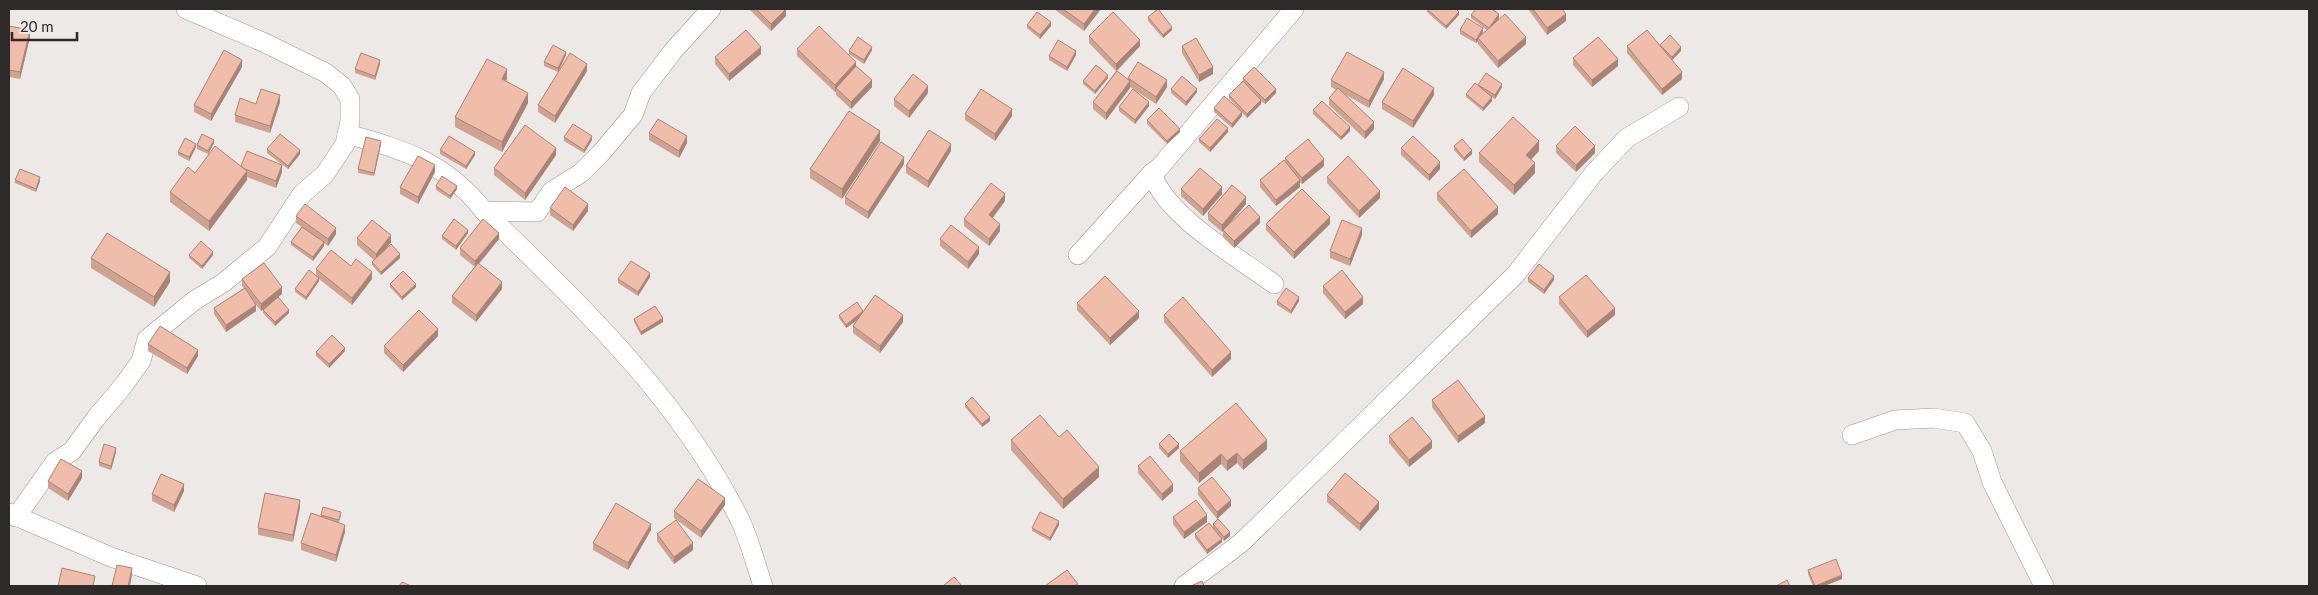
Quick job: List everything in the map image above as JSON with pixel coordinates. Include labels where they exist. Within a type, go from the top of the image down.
[{"type":"street","points":[[186,9],[265,43],[326,73],[342,86],[350,99],[350,121],[345,144],[325,174],[302,194],[267,247],[223,283],[195,300],[147,339],[141,361],[134,372],[72,451],[55,462],[12,515],[111,557],[197,586]]},
{"type":"street","points":[[484,211],[536,212],[552,191],[581,173],[632,115],[641,93],[673,51],[711,9]]},
{"type":"street","points":[[1078,255],[1152,173],[1159,168],[1245,70],[1294,9]]},
{"type":"street","points":[[1184,586],[1241,543],[1515,275],[1594,173],[1627,138],[1679,107]]},
{"type":"street","points":[[347,134],[394,147],[433,164],[469,192],[484,211],[606,334],[656,388],[722,485],[742,524],[763,586]]},
{"type":"street","points":[[1152,173],[1155,185],[1168,202],[1190,222],[1274,284]]},
{"type":"street","points":[[1852,435],[1895,420],[1934,418],[1965,423],[1982,451],[1992,482],[2044,586]]},
{"type":"building","points":[[756,9],[786,9],[771,24]]},
{"type":"building","points":[[1063,9],[1095,9],[1084,24]]},
{"type":"building","points":[[1158,9],[1172,27],[1163,35],[1148,17]]},
{"type":"building","points":[[1427,9],[1456,9],[1459,12],[1446,26]]},
{"type":"building","points":[[1476,9],[1492,9],[1499,14],[1489,28],[1471,15]]},
{"type":"building","points":[[1533,9],[1562,9],[1566,14],[1547,28]]},
{"type":"building","points":[[1037,12],[1051,22],[1040,35],[1027,25]]},
{"type":"building","points":[[1113,12],[1140,40],[1116,64],[1089,36]]},
{"type":"building","points":[[1505,14],[1526,37],[1498,61],[1478,38]]},
{"type":"building","points":[[1467,18],[1483,28],[1476,40],[1460,30]]},
{"type":"building","points":[[9,26],[30,30],[20,72],[9,70]]},
{"type":"building","points":[[819,26],[856,62],[835,85],[797,49]]},
{"type":"building","points":[[746,30],[761,47],[729,74],[715,57]]},
{"type":"building","points":[[1647,30],[1682,72],[1662,89],[1627,46]]},
{"type":"building","points":[[1670,35],[1681,47],[1672,57],[1660,45]]},
{"type":"building","points":[[858,37],[872,47],[864,60],[849,51]]},
{"type":"building","points":[[1598,37],[1618,59],[1592,80],[1573,58]]},
{"type":"building","points":[[1196,38],[1213,67],[1199,75],[1182,46]]},
{"type":"building","points":[[1058,40],[1076,51],[1067,67],[1049,56]]},
{"type":"building","points":[[553,45],[566,52],[558,68],[544,62]]},
{"type":"building","points":[[224,50],[242,60],[211,114],[194,105]]},
{"type":"building","points":[[1347,52],[1384,72],[1369,101],[1331,80]]},
{"type":"building","points":[[361,53],[380,60],[375,76],[355,69]]},
{"type":"building","points":[[570,53],[587,64],[555,116],[538,105]]},
{"type":"building","points":[[487,59],[507,69],[502,79],[528,93],[502,142],[455,117]]},
{"type":"building","points":[[1138,62],[1167,80],[1156,97],[1128,78]]},
{"type":"building","points":[[1096,65],[1108,75],[1095,91],[1083,81]]},
{"type":"building","points":[[856,66],[872,80],[851,102],[836,88]]},
{"type":"building","points":[[1254,67],[1276,89],[1265,100],[1243,78]]},
{"type":"building","points":[[1403,68],[1434,88],[1413,121],[1382,102]]},
{"type":"building","points":[[1117,71],[1130,81],[1106,113],[1093,102]]},
{"type":"building","points":[[1486,73],[1502,84],[1495,95],[1478,85]]},
{"type":"building","points":[[913,74],[928,86],[909,111],[894,99]]},
{"type":"building","points":[[1182,76],[1197,89],[1186,102],[1171,89]]},
{"type":"building","points":[[1243,81],[1261,100],[1247,114],[1229,95]]},
{"type":"building","points":[[1475,83],[1492,97],[1483,108],[1466,94]]},
{"type":"building","points":[[1338,88],[1374,122],[1365,132],[1329,98]]},
{"type":"building","points":[[261,89],[280,95],[270,126],[235,115],[240,98],[256,104]]},
{"type":"building","points":[[981,89],[1012,109],[995,134],[965,114]]},
{"type":"building","points":[[1133,89],[1149,102],[1135,120],[1119,107]]},
{"type":"building","points":[[1224,96],[1242,112],[1232,124],[1214,108]]},
{"type":"building","points":[[1322,101],[1350,127],[1341,137],[1313,110]]},
{"type":"building","points":[[1159,108],[1180,129],[1167,141],[1147,120]]},
{"type":"building","points":[[849,111],[880,131],[842,189],[810,169]]},
{"type":"building","points":[[1513,117],[1539,141],[1526,155],[1535,163],[1514,185],[1479,153]]},
{"type":"building","points":[[658,119],[687,136],[679,151],[649,133]]},
{"type":"building","points":[[1217,119],[1228,128],[1210,148],[1199,139]]},
{"type":"building","points":[[573,124],[592,136],[584,150],[564,137]]},
{"type":"building","points":[[525,125],[556,148],[525,193],[494,168]]},
{"type":"building","points":[[1575,126],[1595,146],[1576,165],[1556,146]]},
{"type":"building","points":[[929,130],[951,144],[928,181],[906,166]]},
{"type":"building","points":[[202,134],[214,140],[208,151],[197,145]]},
{"type":"building","points":[[280,134],[300,150],[288,166],[267,149]]},
{"type":"building","points":[[449,136],[475,152],[466,166],[440,150]]},
{"type":"building","points":[[1413,136],[1440,162],[1429,175],[1401,148]]},
{"type":"building","points":[[366,137],[381,141],[374,173],[358,169]]},
{"type":"building","points":[[185,138],[196,144],[189,157],[178,152]]},
{"type":"building","points":[[1308,139],[1324,159],[1302,178],[1285,158]]},
{"type":"building","points":[[1462,139],[1472,150],[1464,158],[1454,146]]},
{"type":"building","points":[[881,142],[904,157],[868,212],[845,197]]},
{"type":"building","points":[[215,146],[247,171],[209,221],[170,192],[188,167],[195,173]]},
{"type":"building","points":[[247,151],[282,165],[276,181],[241,166]]},
{"type":"building","points":[[418,156],[435,165],[418,197],[400,187]]},
{"type":"building","points":[[1348,156],[1380,191],[1359,211],[1327,177]]},
{"type":"building","points":[[1284,160],[1300,180],[1276,200],[1260,180]]},
{"type":"building","points":[[1200,168],[1222,187],[1203,209],[1181,189]]},
{"type":"building","points":[[20,169],[40,177],[36,189],[15,180]]},
{"type":"building","points":[[1464,169],[1498,207],[1471,231],[1437,193]]},
{"type":"building","points":[[442,176],[457,186],[450,196],[436,186]]},
{"type":"building","points":[[991,183],[1005,194],[989,215],[1000,224],[989,239],[964,219]]},
{"type":"building","points":[[1232,185],[1246,197],[1222,225],[1208,213]]},
{"type":"building","points":[[565,187],[588,204],[573,225],[550,208]]},
{"type":"building","points":[[1302,189],[1330,217],[1294,252],[1266,224]]},
{"type":"building","points":[[305,204],[336,228],[328,239],[296,216]]},
{"type":"building","points":[[1249,205],[1260,217],[1234,241],[1223,230]]},
{"type":"building","points":[[454,219],[468,230],[456,246],[442,236]]},
{"type":"building","points":[[483,219],[499,233],[475,261],[460,248]]},
{"type":"building","points":[[372,220],[391,235],[376,254],[357,238]]},
{"type":"building","points":[[1342,220],[1362,228],[1350,259],[1330,251]]},
{"type":"building","points":[[951,225],[979,247],[968,262],[940,239]]},
{"type":"building","points":[[302,227],[324,242],[313,257],[291,242]]},
{"type":"building","points":[[107,233],[170,272],[154,297],[91,258]]},
{"type":"building","points":[[201,241],[213,252],[202,266],[189,255]]},
{"type":"building","points":[[391,244],[400,254],[381,272],[372,262]]},
{"type":"building","points":[[331,250],[351,266],[356,259],[372,272],[352,298],[316,269]]},
{"type":"building","points":[[631,261],[650,273],[638,292],[618,279]]},
{"type":"building","points":[[264,263],[282,287],[261,304],[242,279]]},
{"type":"building","points":[[478,263],[502,282],[476,315],[452,296]]},
{"type":"building","points":[[1539,264],[1554,276],[1544,290],[1528,278]]},
{"type":"building","points":[[309,270],[319,278],[306,297],[295,289]]},
{"type":"building","points":[[1342,270],[1363,297],[1345,312],[1323,286]]},
{"type":"building","points":[[403,271],[416,284],[402,297],[390,284]]},
{"type":"building","points":[[1586,275],[1615,308],[1587,331],[1559,297]]},
{"type":"building","points":[[1105,276],[1139,311],[1110,338],[1077,303]]},
{"type":"building","points":[[245,288],[256,305],[226,325],[214,308]]},
{"type":"building","points":[[1286,288],[1299,297],[1291,311],[1277,301]]},
{"type":"building","points":[[875,295],[903,315],[880,346],[853,326]]},
{"type":"building","points":[[278,297],[289,310],[275,322],[263,310]]},
{"type":"building","points":[[1183,297],[1231,352],[1212,370],[1164,315]]},
{"type":"building","points":[[857,302],[863,311],[846,325],[839,315]]},
{"type":"building","points":[[655,306],[663,318],[641,332],[634,319]]},
{"type":"building","points":[[419,310],[438,329],[403,365],[384,346]]},
{"type":"building","points":[[160,326],[198,350],[187,368],[148,344]]},
{"type":"building","points":[[332,335],[345,348],[329,364],[316,352]]},
{"type":"building","points":[[1458,380],[1485,416],[1458,436],[1432,400]]},
{"type":"building","points":[[972,397],[990,417],[982,424],[965,404]]},
{"type":"building","points":[[1236,403],[1267,440],[1243,460],[1237,453],[1227,461],[1221,454],[1199,473],[1180,451]]},
{"type":"building","points":[[1040,415],[1059,437],[1067,430],[1099,467],[1063,499],[1011,440]]},
{"type":"building","points":[[1412,417],[1432,441],[1409,460],[1389,436]]},
{"type":"building","points":[[1169,434],[1179,444],[1168,454],[1159,444]]},
{"type":"building","points":[[104,444],[116,448],[111,466],[99,462]]},
{"type":"building","points":[[1150,456],[1173,484],[1162,494],[1138,466]]},
{"type":"building","points":[[61,459],[82,471],[68,494],[48,481]]},
{"type":"building","points":[[1345,473],[1379,502],[1360,524],[1327,495]]},
{"type":"building","points":[[161,474],[184,484],[174,505],[152,494]]},
{"type":"building","points":[[1212,477],[1231,500],[1217,512],[1198,488]]},
{"type":"building","points":[[698,479],[725,498],[701,531],[674,511]]},
{"type":"building","points":[[265,493],[300,500],[293,535],[258,528]]},
{"type":"building","points":[[1196,500],[1207,515],[1184,532],[1173,517]]},
{"type":"building","points":[[616,503],[651,524],[628,563],[593,543]]},
{"type":"building","points":[[323,507],[341,512],[339,520],[321,515]]},
{"type":"building","points":[[1040,512],[1059,521],[1050,538],[1032,528]]},
{"type":"building","points":[[311,513],[345,525],[336,555],[301,543]]},
{"type":"building","points":[[1218,519],[1230,532],[1224,537],[1213,524]]},
{"type":"building","points":[[676,520],[693,543],[674,557],[657,534]]},
{"type":"building","points":[[1209,523],[1222,539],[1207,550],[1195,534]]},
{"type":"building","points":[[1836,559],[1842,575],[1815,586],[1808,570]]},
{"type":"building","points":[[117,565],[132,568],[128,586],[112,586]]},
{"type":"building","points":[[62,568],[95,576],[93,586],[58,586]]},
{"type":"building","points":[[1067,570],[1078,584],[1074,586],[1045,586]]},
{"type":"building","points":[[954,577],[962,586],[943,586]]},
{"type":"building","points":[[1787,580],[1790,586],[1776,586]]},
{"type":"building","points":[[1202,581],[1204,586],[1191,586]]},
{"type":"building","points":[[402,582],[411,586],[399,586]]}]
